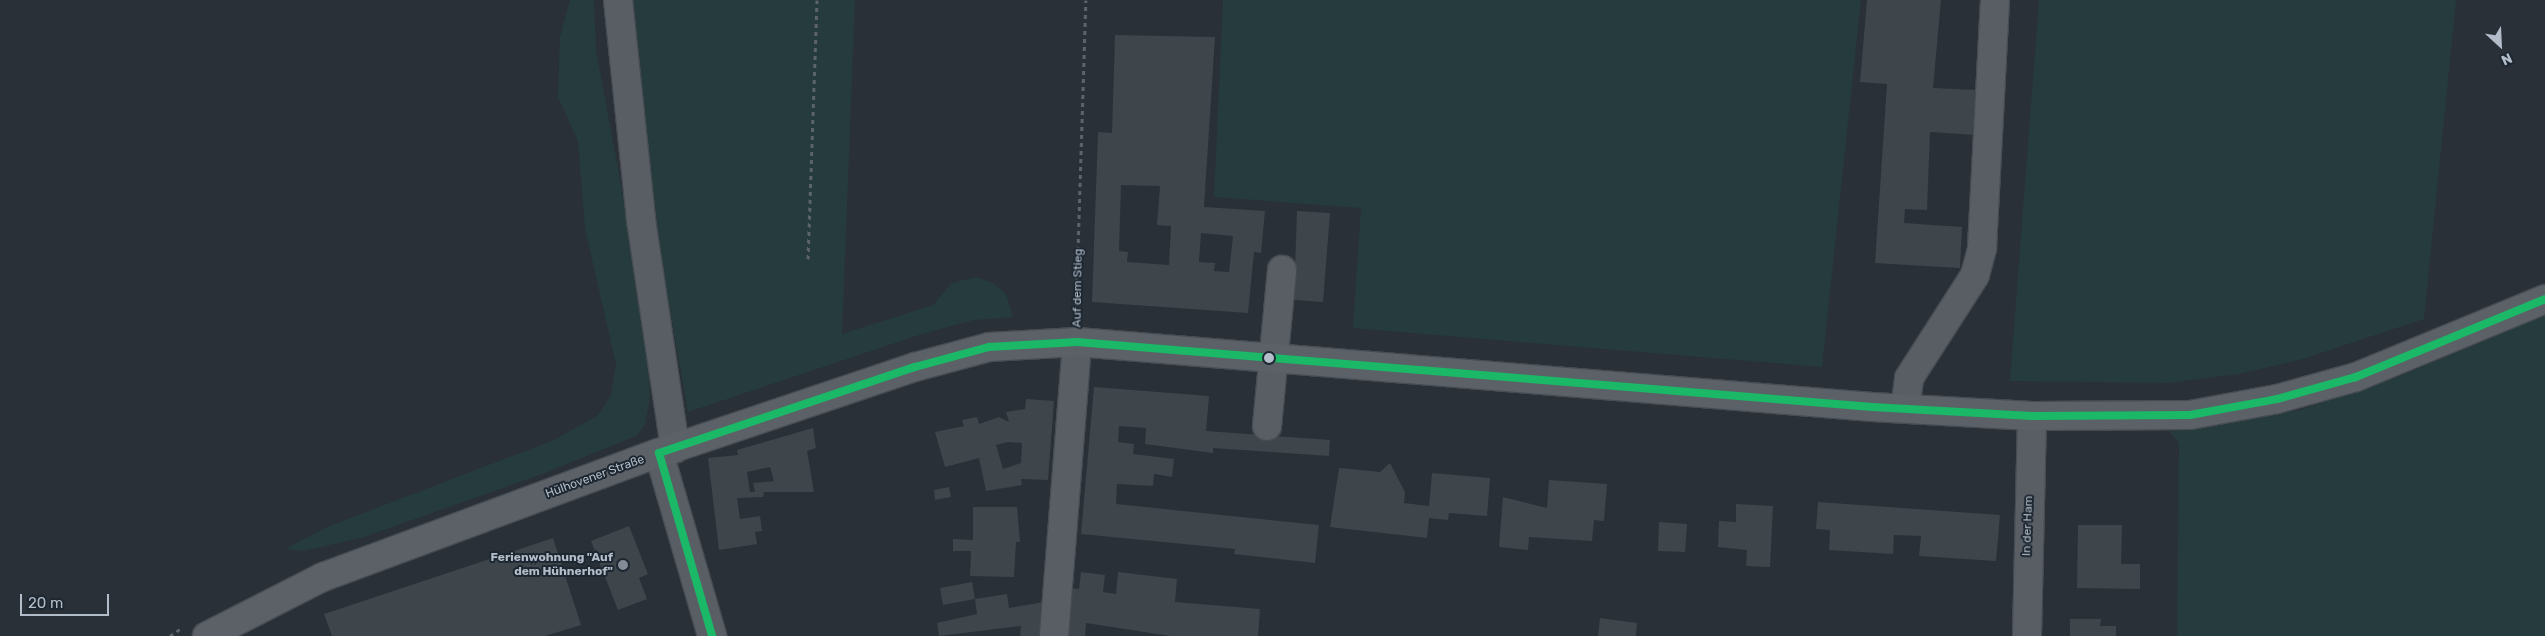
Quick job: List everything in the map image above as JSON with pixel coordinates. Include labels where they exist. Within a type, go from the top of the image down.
[{"type":"main road","name":"Hülhovener Straße","points":[[207,636],[323,577],[667,451],[970,352],[1080,325],[1275,357],[1905,408],[2032,416],[2190,415],[2277,399],[2356,377],[2545,299]]},
{"type":"street","points":[[618,0],[667,451],[712,636]]},
{"type":"street","points":[[1905,408],[1909,378],[1975,274],[1982,248],[1995,0]]},
{"type":"street","points":[[1267,426],[1282,270]]},
{"type":"street","name":"Auf dem Stieg","points":[[1054,636],[1080,325]]},
{"type":"street","name":"In der Ham","points":[[2027,636],[2032,416]]},
{"type":"path","points":[[808,258],[817,0]]},
{"type":"path","name":"Auf dem Stieg","points":[[1080,325],[1086,0]]},
{"type":"green space","points":[[570,0],[594,0],[596,50],[647,325],[650,398],[645,425],[636,436],[545,473],[364,537],[304,551],[285,549],[327,527],[554,440],[598,415],[611,395],[616,364],[585,228],[578,141],[558,97],[560,37]]},
{"type":"green space","points":[[630,0],[855,0],[842,334],[933,305],[952,283],[976,277],[993,283],[1006,294],[1013,317],[974,320],[922,334],[688,412],[650,197]]},
{"type":"green space","points":[[1223,0],[1861,0],[1822,367],[1353,328],[1361,208],[1214,197]]},
{"type":"green space","points":[[2039,0],[2456,0],[2424,319],[2303,359],[2239,374],[2168,383],[2010,381]]},
{"type":"green space","points":[[2545,314],[2545,636],[2177,636],[2179,443],[2169,431],[2300,410],[2403,375]]},
{"type":"building","points":[[1867,0],[1941,0],[1933,88],[1978,90],[1975,135],[1930,132],[1927,210],[1905,209],[1904,223],[1962,227],[1960,268],[1875,263],[1887,84],[1860,82]]},
{"type":"building","points":[[1115,35],[1215,37],[1204,207],[1265,211],[1261,253],[1254,252],[1248,313],[1092,302],[1098,132],[1112,133]],"holes":[[[1121,185],[1160,186],[1157,225],[1171,226],[1169,265],[1127,262],[1128,252],[1119,251]],[[1201,233],[1233,236],[1229,272],[1214,271],[1215,263],[1199,262]]]},
{"type":"building","points":[[1297,211],[1330,213],[1323,302],[1294,300]]},
{"type":"building","points":[[1094,387],[1209,396],[1206,431],[1330,440],[1329,456],[1213,448],[1213,453],[1145,444],[1146,428],[1119,426],[1118,442],[1134,444],[1133,454],[1174,459],[1172,477],[1154,474],[1153,486],[1117,484],[1116,504],[1319,525],[1315,563],[1234,554],[1235,549],[1081,534]]},
{"type":"building","points":[[1026,399],[1054,401],[1048,480],[1021,479],[1022,485],[986,491],[979,458],[945,467],[935,432],[964,426],[962,420],[977,417],[979,424],[999,417],[1009,422],[1006,412],[1025,409]],"holes":[[[1008,442],[1022,443],[1021,463],[1003,469],[996,445]]]},
{"type":"building","points":[[813,428],[816,448],[807,451],[814,492],[764,492],[763,497],[737,498],[740,519],[760,516],[762,531],[755,532],[757,544],[719,550],[708,458],[738,455],[737,450]],"holes":[[[770,467],[774,481],[753,483],[755,492],[750,492],[747,472]]]},
{"type":"building","points":[[1390,463],[1405,492],[1404,503],[1429,506],[1432,473],[1490,478],[1487,516],[1449,513],[1448,520],[1429,518],[1427,538],[1330,527],[1339,468],[1380,472]]},
{"type":"building","points":[[1549,480],[1607,484],[1604,521],[1594,520],[1592,541],[1529,537],[1528,550],[1499,547],[1503,497],[1547,508]]},
{"type":"building","points":[[949,487],[951,497],[935,500],[934,490]]},
{"type":"building","points":[[1818,502],[2000,515],[1996,561],[1919,556],[1921,536],[1894,535],[1893,554],[1829,550],[1830,530],[1816,529]]},
{"type":"building","points":[[1736,504],[1773,506],[1770,567],[1746,566],[1747,550],[1718,547],[1719,521],[1736,522]]},
{"type":"building","points":[[973,507],[1017,507],[1020,542],[1016,542],[1014,577],[970,576],[971,551],[953,551],[953,539],[973,540]]},
{"type":"building","points":[[1659,522],[1687,524],[1685,552],[1658,551]]},
{"type":"building","points":[[2078,525],[2122,525],[2121,564],[2140,564],[2140,589],[2077,588]]},
{"type":"building","name":"Ferienwohnung \"Auf dem Hühnerhof\"","points":[[629,526],[648,574],[639,578],[647,599],[618,610],[591,541]]},
{"type":"building","points":[[553,538],[581,625],[545,636],[332,636],[324,614]]},
{"type":"building","points":[[1081,572],[1105,575],[1103,592],[1116,594],[1118,572],[1177,579],[1175,602],[1260,609],[1258,636],[1170,636],[1086,623],[1085,636],[1064,636],[1067,588],[1079,589]]},
{"type":"building","points":[[972,582],[975,599],[943,605],[940,588]]},
{"type":"building","points":[[1007,594],[1009,608],[1044,602],[1043,636],[1020,636],[1021,626],[939,636],[937,623],[977,614],[975,599]]},
{"type":"building","points":[[1600,618],[1637,623],[1636,636],[1598,636]]},
{"type":"building","points":[[2070,619],[2101,619],[2100,626],[2116,626],[2116,636],[2070,636]]},
{"type":"transit line","points":[[659,453],[915,367],[989,347],[1077,342],[1872,407],[2032,416],[2190,415],[2277,399],[2356,377],[2545,299]]},
{"type":"transit line","points":[[659,453],[712,636]]},
{"type":"place","name":"Ferienwohnung \"Auf dem Hühnerhof\"","points":[[623,565]]}]
